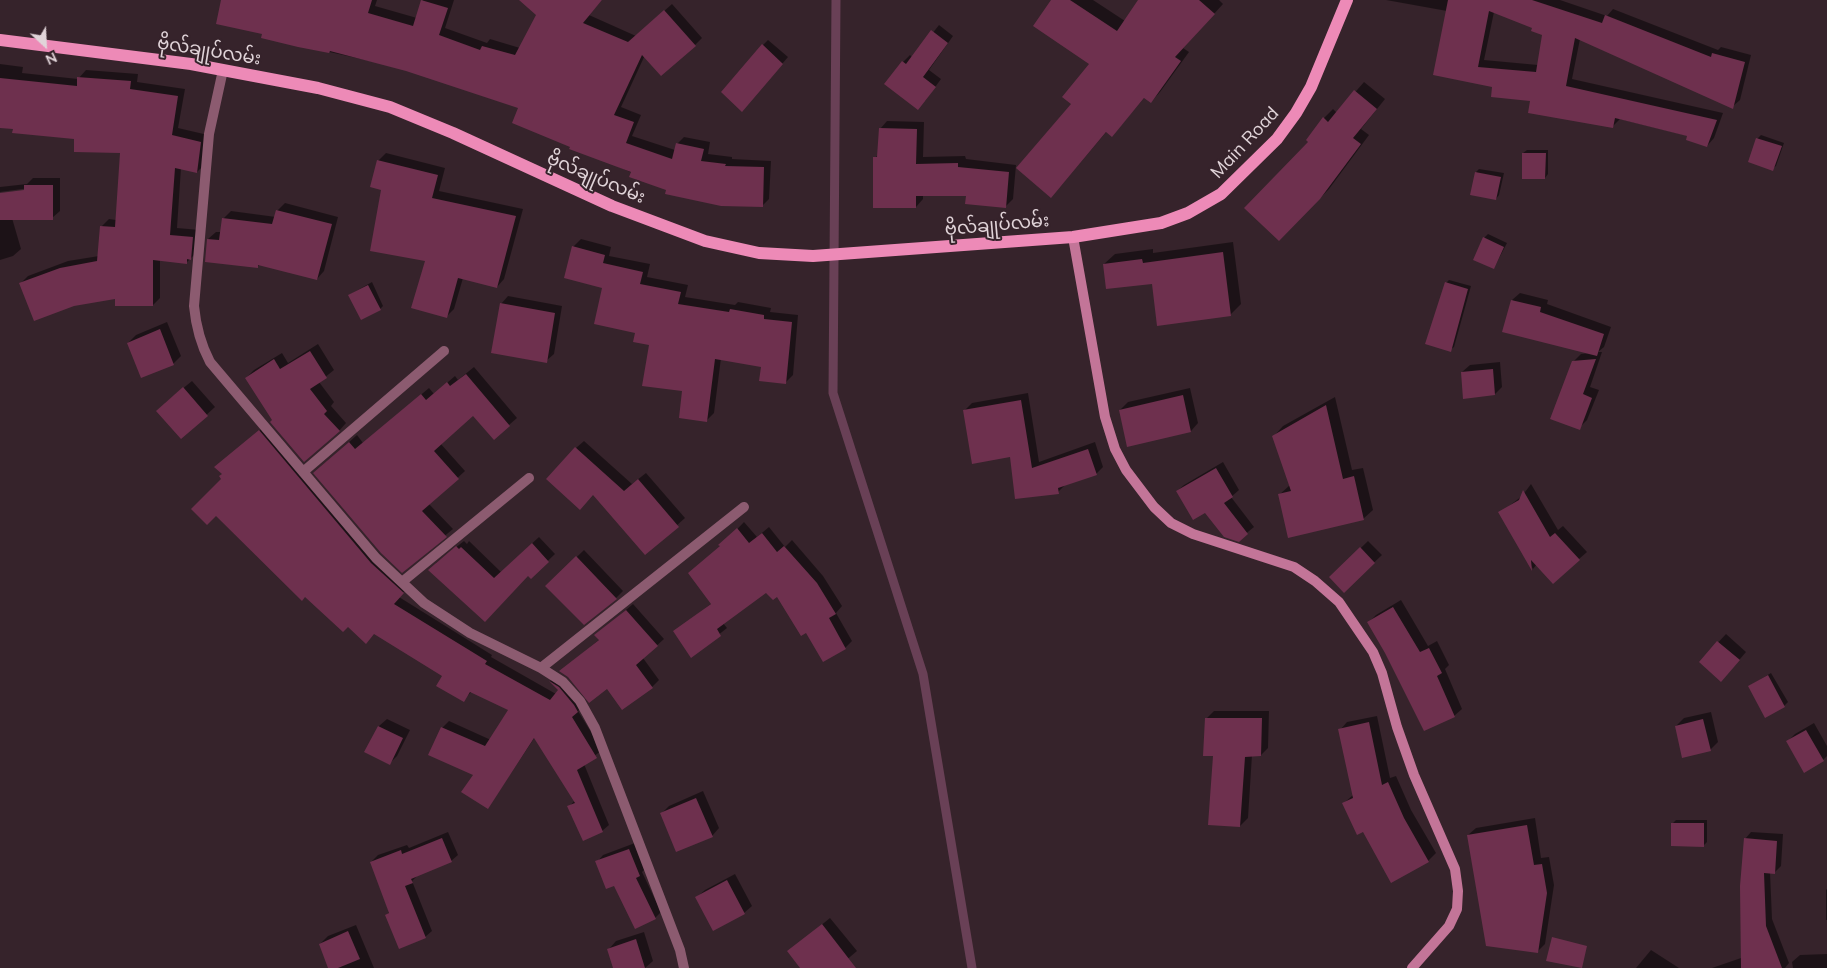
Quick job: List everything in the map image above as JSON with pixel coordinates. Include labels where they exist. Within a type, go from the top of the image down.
[{"type":"main road","name":"Main Road","points":[[1188,213],[1228,188],[1277,139],[1296,113],[1311,86],[1347,0]]},
{"type":"main road","name":"ဗိုလ်‌ချုပ်‌လမ်း","points":[[0,40],[223,70],[318,88],[390,107],[453,133],[612,206],[706,241],[760,253],[813,256],[1073,236],[1161,223],[1188,213]]},
{"type":"street","points":[[223,70],[209,134],[194,306],[196,328],[210,362],[376,558],[424,603],[470,633],[541,668],[563,682],[580,701],[594,728],[680,950],[684,968]]},
{"type":"street","points":[[1073,236],[1105,417],[1115,449],[1126,470],[1154,507],[1171,523],[1193,534],[1294,567],[1315,581],[1339,602],[1373,652],[1382,673],[1414,775],[1455,869],[1458,891],[1457,909],[1449,926],[1412,968]]},
{"type":"street","points":[[303,472],[444,351]]},
{"type":"street","points":[[402,582],[529,478]]},
{"type":"street","points":[[541,668],[744,507]]},
{"type":"building","points":[[221,0],[372,0],[368,13],[413,26],[421,0],[448,8],[439,35],[480,50],[482,46],[515,55],[536,15],[519,0],[602,0],[583,23],[628,42],[664,10],[696,46],[661,76],[642,55],[614,115],[634,122],[626,143],[672,159],[676,143],[704,149],[701,161],[726,164],[725,166],[764,167],[763,207],[721,206],[665,194],[666,190],[629,177],[631,172],[569,149],[570,147],[512,123],[518,108],[406,71],[330,51],[329,53],[261,38],[262,34],[216,24]]},
{"type":"building","points":[[1051,0],[1070,0],[1117,31],[1138,0],[1199,0],[1215,14],[1175,57],[1181,61],[1151,103],[1144,98],[1112,137],[1106,132],[1051,198],[1016,168],[1071,104],[1062,97],[1089,64],[1033,26]]},
{"type":"building","points":[[1448,0],[1532,0],[1602,23],[1605,15],[1711,57],[1712,53],[1745,62],[1733,109],[1575,38],[1566,86],[1717,120],[1707,147],[1686,140],[1687,136],[1615,118],[1613,128],[1528,113],[1530,101],[1491,97],[1492,87],[1433,75]],"holes":[[[1489,11],[1532,28],[1531,31],[1542,35],[1536,72],[1478,67]]]},
{"type":"building","points":[[931,30],[948,43],[923,77],[936,87],[918,110],[884,84],[902,61],[906,64]]},
{"type":"building","points":[[762,44],[783,64],[742,112],[721,92]]},
{"type":"building","points":[[77,77],[131,81],[130,89],[178,96],[172,135],[201,142],[197,173],[175,168],[170,235],[193,237],[191,260],[187,259],[187,264],[153,260],[153,306],[115,306],[115,299],[74,306],[34,321],[19,283],[60,268],[97,261],[100,226],[115,227],[120,153],[74,152],[74,139],[12,133],[13,129],[0,128],[0,78],[77,86]]},
{"type":"building","points":[[1354,90],[1377,109],[1353,138],[1361,144],[1320,199],[1279,241],[1244,208],[1308,142],[1306,140],[1323,117],[1328,122]]},
{"type":"building","points":[[879,128],[917,129],[916,164],[958,163],[958,167],[1009,172],[1006,208],[965,204],[966,196],[916,196],[916,208],[873,208],[873,157],[877,157]]},
{"type":"building","points":[[1756,138],[1782,146],[1773,171],[1748,162]]},
{"type":"building","points":[[1522,153],[1546,153],[1545,179],[1522,179]]},
{"type":"building","points":[[377,160],[438,175],[432,198],[516,216],[497,288],[458,278],[447,318],[411,308],[425,261],[370,251],[381,190],[370,187]]},
{"type":"building","points":[[1475,172],[1501,177],[1496,200],[1470,195]]},
{"type":"building","points":[[24,185],[53,185],[53,220],[0,220],[0,193],[24,190]]},
{"type":"building","points":[[276,210],[332,224],[317,280],[258,265],[258,268],[205,262],[207,239],[219,240],[222,218],[272,224]]},
{"type":"building","points":[[1483,237],[1504,247],[1494,269],[1473,260]]},
{"type":"building","points":[[572,246],[605,255],[603,263],[643,272],[640,284],[681,292],[678,304],[729,312],[730,309],[764,315],[764,319],[792,322],[786,384],[759,381],[761,367],[715,359],[707,422],[679,418],[682,391],[642,386],[649,345],[633,342],[635,333],[594,324],[602,288],[564,278]]},
{"type":"building","points":[[1223,252],[1231,316],[1157,326],[1152,284],[1106,289],[1103,264],[1142,259],[1143,263]]},
{"type":"building","points":[[1445,282],[1468,289],[1451,352],[1425,344]]},
{"type":"building","points":[[368,285],[381,310],[361,320],[348,295]]},
{"type":"building","points":[[1511,300],[1541,307],[1540,312],[1604,334],[1597,356],[1502,332]]},
{"type":"building","points":[[500,303],[555,313],[547,363],[491,353]]},
{"type":"building","points":[[160,329],[174,365],[141,378],[127,343]]},
{"type":"building","points":[[310,351],[327,378],[310,389],[327,411],[324,414],[340,431],[304,462],[270,422],[272,420],[245,378],[274,359],[280,369]]},
{"type":"building","points":[[1596,359],[1583,394],[1592,398],[1580,430],[1550,419],[1572,361]]},
{"type":"building","points":[[1493,369],[1495,395],[1463,399],[1461,372]]},
{"type":"building","points":[[466,374],[510,426],[494,440],[473,416],[434,451],[459,479],[422,511],[447,537],[402,573],[381,553],[313,473],[349,442],[355,449],[421,394],[426,400],[447,382],[450,386]]},
{"type":"building","points":[[183,387],[208,416],[181,439],[156,411]]},
{"type":"building","points":[[1183,395],[1191,432],[1127,447],[1119,410]]},
{"type":"building","points":[[1021,400],[1032,468],[1088,449],[1097,475],[1058,488],[1059,494],[1015,499],[1010,457],[972,464],[963,410]]},
{"type":"building","points":[[1326,405],[1343,479],[1354,476],[1364,520],[1288,538],[1278,494],[1291,491],[1272,436]]},
{"type":"building","points":[[259,430],[371,563],[404,593],[394,604],[487,661],[485,664],[550,700],[558,690],[549,681],[559,687],[578,712],[572,717],[597,758],[577,770],[603,832],[583,841],[567,806],[575,803],[534,738],[488,809],[461,792],[473,775],[428,755],[441,727],[485,746],[508,710],[470,692],[464,702],[436,686],[442,676],[374,634],[366,644],[348,627],[343,632],[305,597],[302,601],[216,516],[207,525],[191,509],[221,479],[219,476],[222,474],[214,467]]},
{"type":"building","points":[[575,447],[624,491],[638,479],[679,527],[645,555],[593,495],[580,510],[546,479]]},
{"type":"building","points":[[1216,468],[1233,497],[1224,503],[1248,534],[1239,542],[1224,537],[1205,513],[1193,520],[1176,491]]},
{"type":"building","points":[[1523,490],[1550,537],[1555,533],[1580,560],[1553,584],[1531,560],[1532,571],[1498,512],[1519,500]]},
{"type":"building","points":[[737,528],[749,543],[762,533],[777,552],[784,546],[817,583],[836,614],[829,618],[846,649],[823,662],[806,633],[801,636],[777,597],[773,600],[766,593],[717,629],[721,636],[691,658],[673,631],[711,604],[688,573],[720,546],[718,545]]},
{"type":"building","points":[[532,543],[549,562],[531,579],[528,576],[485,622],[428,570],[456,546],[459,549],[461,547],[494,578]]},
{"type":"building","points":[[1360,547],[1375,563],[1344,593],[1329,577]]},
{"type":"building","points":[[576,556],[617,599],[584,625],[545,586]]},
{"type":"building","points":[[1393,607],[1420,652],[1429,648],[1442,673],[1437,676],[1455,717],[1424,731],[1385,653],[1367,622]]},
{"type":"building","points":[[626,610],[658,646],[636,665],[653,688],[622,710],[607,689],[589,703],[568,677],[559,671],[599,640],[594,635]]},
{"type":"building","points":[[1717,641],[1740,660],[1721,682],[1699,662]]},
{"type":"building","points":[[1768,675],[1785,707],[1765,718],[1748,686]]},
{"type":"building","points":[[1205,718],[1262,718],[1261,756],[1245,757],[1240,827],[1208,825],[1213,756],[1203,756]]},
{"type":"building","points":[[1703,719],[1711,751],[1682,758],[1675,726]]},
{"type":"building","points":[[1369,722],[1382,785],[1388,782],[1404,818],[1429,862],[1391,883],[1363,832],[1357,835],[1342,803],[1353,798],[1338,729]]},
{"type":"building","points":[[378,726],[403,738],[390,765],[364,752]]},
{"type":"building","points":[[1806,730],[1824,761],[1804,773],[1786,741]]},
{"type":"building","points":[[696,798],[713,837],[676,852],[660,813]]},
{"type":"building","points":[[1671,823],[1704,823],[1704,847],[1671,846]]},
{"type":"building","points":[[1527,825],[1534,865],[1542,864],[1547,893],[1538,953],[1486,946],[1467,835]]},
{"type":"building","points":[[442,838],[452,862],[411,879],[413,883],[405,886],[426,938],[399,949],[385,915],[389,913],[370,862],[401,850],[402,854]]},
{"type":"building","points":[[1744,838],[1777,841],[1775,874],[1764,873],[1766,926],[1782,968],[1741,968],[1740,886]]},
{"type":"building","points":[[629,849],[640,876],[636,878],[656,919],[635,929],[614,886],[606,889],[595,861]]},
{"type":"building","points":[[727,880],[745,914],[713,931],[695,897]]},
{"type":"building","points":[[822,924],[856,968],[800,968],[787,951]]},
{"type":"building","points":[[348,931],[360,959],[338,968],[328,968],[319,944]]},
{"type":"building","points":[[1552,937],[1587,946],[1582,968],[1546,961]]},
{"type":"building","points":[[636,939],[645,968],[613,968],[607,949]]},
{"type":"waterway","points":[[836,0],[833,393],[923,674],[972,968]]}]
